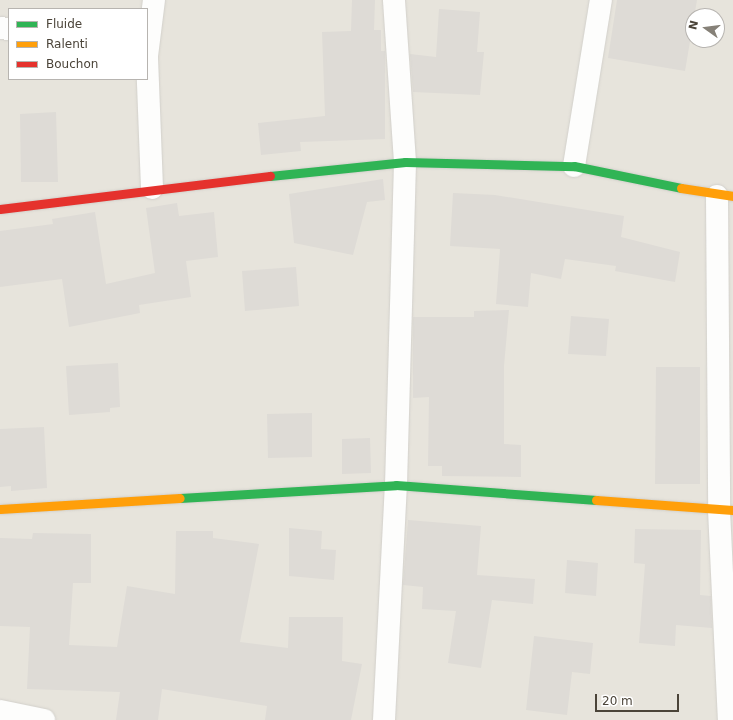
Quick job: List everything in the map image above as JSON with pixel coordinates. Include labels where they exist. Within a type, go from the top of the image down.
[{"type":"street","points":[[148,48],[154,0]]},
{"type":"street","points":[[384,720],[396,485],[405,162],[394,0]]},
{"type":"street","points":[[574,166],[601,0]]},
{"type":"street","points":[[148,80],[152,188]]},
{"type":"street","points":[[0,209],[152,188],[405,162],[574,166],[725,196],[726,510],[729,720]]},
{"type":"street","points":[[0,509],[396,485],[726,510]]},
{"type":"street","points":[[0,712],[44,720]]},
{"type":"shaded area","points":[[0,0],[733,0],[733,720],[0,720]]},
{"type":"building","points":[[352,0],[375,0],[374,30],[381,30],[381,51],[385,51],[385,139],[300,142],[301,151],[261,155],[258,123],[325,116],[322,32],[351,31]]},
{"type":"building","points":[[617,0],[697,0],[696,8],[685,8],[685,48],[689,48],[685,71],[608,58]]},
{"type":"building","points":[[439,9],[480,12],[477,52],[484,52],[480,95],[413,92],[410,54],[436,57]]},
{"type":"building","points":[[56,112],[58,182],[21,182],[20,114]]},
{"type":"building","points":[[383,179],[385,200],[367,202],[353,255],[294,243],[289,194]]},
{"type":"building","points":[[453,193],[495,195],[624,216],[621,237],[680,252],[675,282],[615,271],[616,266],[565,259],[561,279],[531,273],[528,307],[496,304],[500,249],[450,246]]},
{"type":"building","points":[[177,203],[179,216],[214,212],[218,257],[186,261],[191,297],[139,305],[140,313],[69,327],[62,279],[0,287],[0,231],[53,224],[52,219],[95,212],[106,284],[155,273],[146,208]]},
{"type":"building","points":[[296,267],[299,306],[245,311],[242,271]]},
{"type":"building","points":[[509,310],[504,366],[504,444],[521,445],[521,477],[442,476],[442,466],[428,466],[429,397],[413,398],[413,317],[474,317],[474,311]]},
{"type":"building","points":[[571,316],[609,319],[606,356],[568,354]]},
{"type":"building","points":[[118,363],[120,407],[110,408],[110,412],[69,415],[66,366]]},
{"type":"building","points":[[656,367],[700,367],[700,484],[655,484]]},
{"type":"building","points":[[312,413],[312,457],[268,458],[267,414]]},
{"type":"building","points":[[44,427],[47,488],[11,491],[11,486],[0,487],[0,429]]},
{"type":"building","points":[[370,438],[371,473],[342,474],[342,439]]},
{"type":"building","points":[[408,520],[481,526],[477,575],[535,579],[533,604],[492,600],[481,668],[448,663],[456,611],[422,609],[423,587],[403,585]]},
{"type":"building","points":[[289,528],[322,531],[321,549],[336,550],[334,580],[289,576]]},
{"type":"building","points":[[635,529],[701,530],[700,595],[711,596],[712,628],[676,625],[675,646],[639,643],[645,564],[634,563]]},
{"type":"building","points":[[176,531],[213,531],[213,538],[259,544],[240,642],[288,648],[289,617],[343,617],[342,661],[362,664],[351,720],[265,720],[267,706],[162,689],[158,720],[116,720],[120,692],[27,689],[30,627],[0,626],[0,538],[32,539],[33,533],[91,534],[91,583],[73,583],[69,645],[117,647],[127,586],[175,594]]},
{"type":"building","points":[[567,560],[598,563],[596,596],[565,593]]},
{"type":"building","points":[[534,636],[593,643],[590,674],[572,672],[567,715],[526,710]]},
{"type":"traffic: fast","points":[[270,176],[405,162],[574,166],[681,188]]},
{"type":"traffic: fast","points":[[180,498],[396,485],[596,500]]},
{"type":"traffic: slow","points":[[681,188],[733,196]]},
{"type":"traffic: slow","points":[[0,509],[180,498]]},
{"type":"traffic: slow","points":[[596,500],[733,510]]},
{"type":"traffic: jam","points":[[0,209],[270,176]]}]
